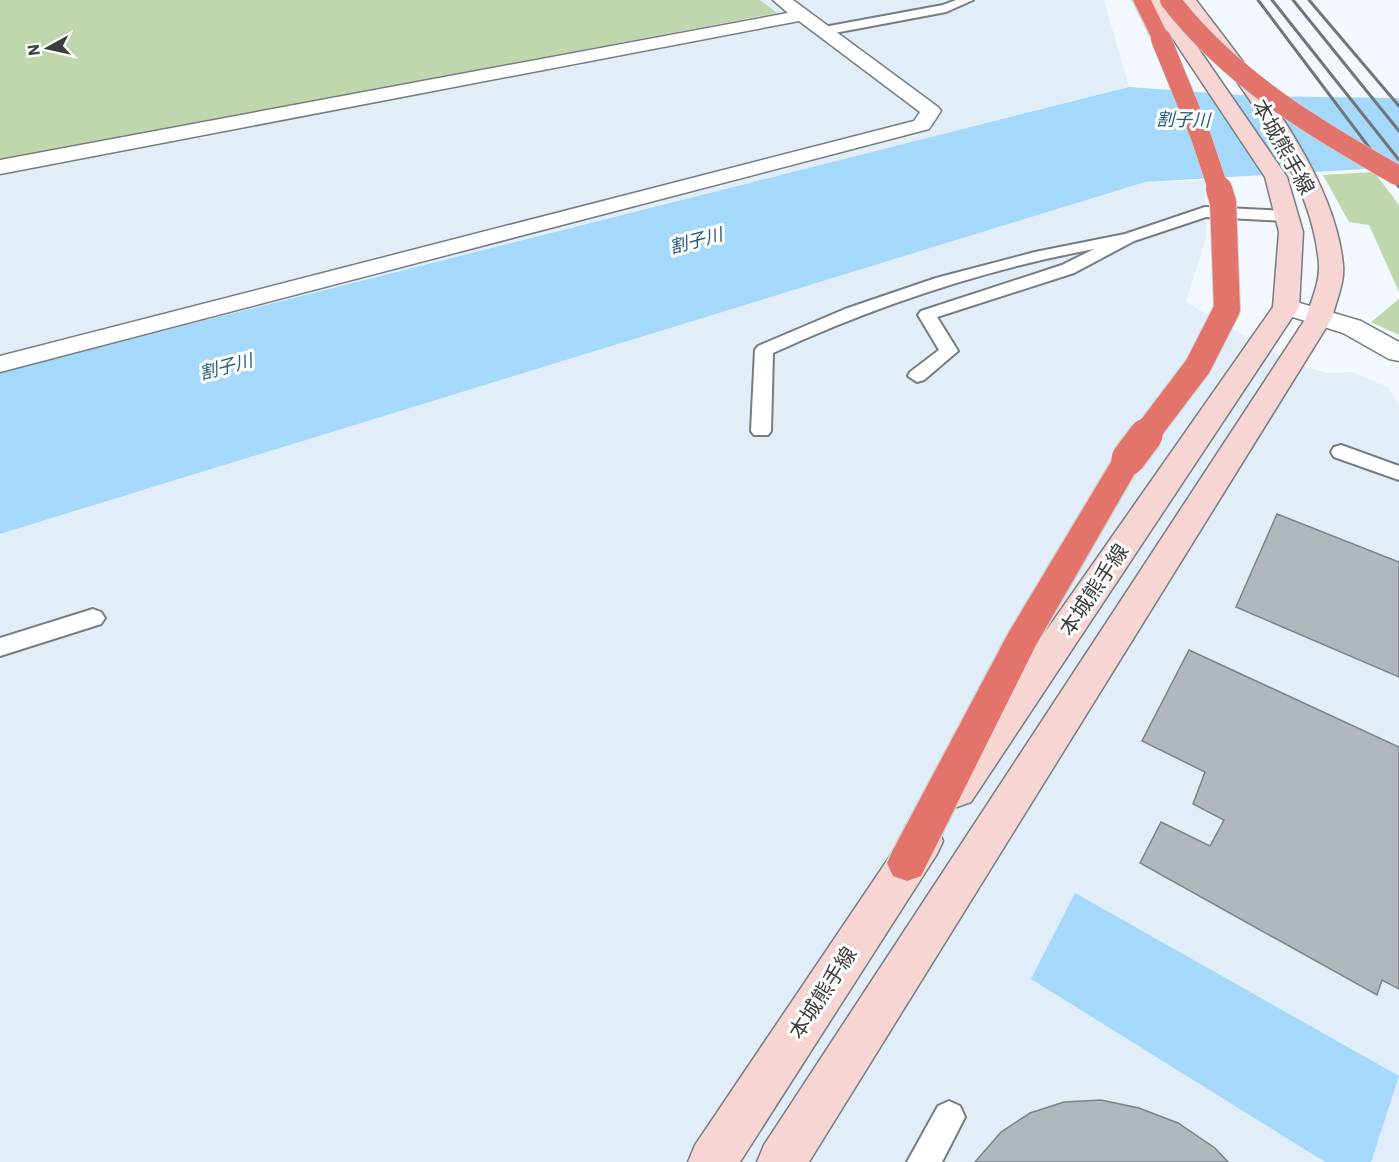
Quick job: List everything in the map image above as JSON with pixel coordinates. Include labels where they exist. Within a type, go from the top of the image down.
[{"type":"highway","points":[[907,863],[1021,641],[1128,459],[1198,366],[1227,309],[1223,202],[1201,137],[1161,39],[1142,0]]},
{"type":"highway","points":[[1170,0],[1225,60],[1260,88],[1347,147],[1399,176]]},
{"type":"highway","points":[[1198,0],[1246,48]]},
{"type":"main road","name":"本城熊手線","points":[[781,1162],[1320,318],[1331,266],[1323,228],[1291,178],[1216,86],[1156,0]]},
{"type":"main road","name":"本城熊手線","points":[[712,1162],[907,863],[1286,307],[1291,232],[1287,216],[1291,178],[1252,91],[1187,0]]},
{"type":"street","points":[[0,364],[922,125],[931,111],[783,0]]},
{"type":"street","points":[[0,167],[803,15]]},
{"type":"street","points":[[1286,307],[1352,327],[1399,353]]},
{"type":"lane","points":[[824,31],[946,8],[967,0]]},
{"type":"lane","points":[[917,376],[949,351],[927,315],[1068,269],[1128,238],[1205,212],[1287,216]]},
{"type":"lane","points":[[761,431],[764,350],[813,327],[954,279],[1054,251],[1128,238]]},
{"type":"lane","points":[[1341,452],[1399,473]]},
{"type":"lane","points":[[0,647],[93,618]]},
{"type":"lane","points":[[924,1162],[949,1117]]},
{"type":"shaded area","points":[[0,0],[1104,0],[1129,87],[0,372]]},
{"type":"shaded area","points":[[1205,180],[1206,238],[1186,302],[1292,363],[1327,373],[1352,372],[1388,387],[1399,405],[1399,1162],[0,1162],[0,534],[1145,182]]},
{"type":"green space","points":[[0,0],[760,0],[777,13],[0,160]]},
{"type":"green space","points":[[1374,172],[1399,205],[1399,292],[1369,225],[1349,222],[1323,175]]},
{"type":"green space","points":[[1399,299],[1399,335],[1371,322]]},
{"type":"water","name":"割子川","points":[[1129,87],[1254,96],[1399,98],[1399,167],[1145,182],[0,534],[0,372]]},
{"type":"water","points":[[1075,893],[1399,1076],[1371,1162],[1325,1162],[1031,979]]},
{"type":"building","points":[[1277,514],[1399,562],[1399,677],[1236,607]]},
{"type":"building","points":[[1189,650],[1399,747],[1399,989],[1382,980],[1377,995],[1140,863],[1161,822],[1210,846],[1224,820],[1193,804],[1205,772],[1142,741]]},
{"type":"building","points":[[1101,1100],[1139,1108],[1178,1123],[1215,1148],[1228,1162],[975,1162],[1001,1132],[1030,1113],[1064,1102]]},
{"type":"railway","points":[[1258,0],[1399,187]]},
{"type":"railway","points":[[1272,0],[1399,160]]},
{"type":"railway","points":[[1293,0],[1399,131]]},
{"type":"railway","points":[[1309,0],[1399,106]]}]
